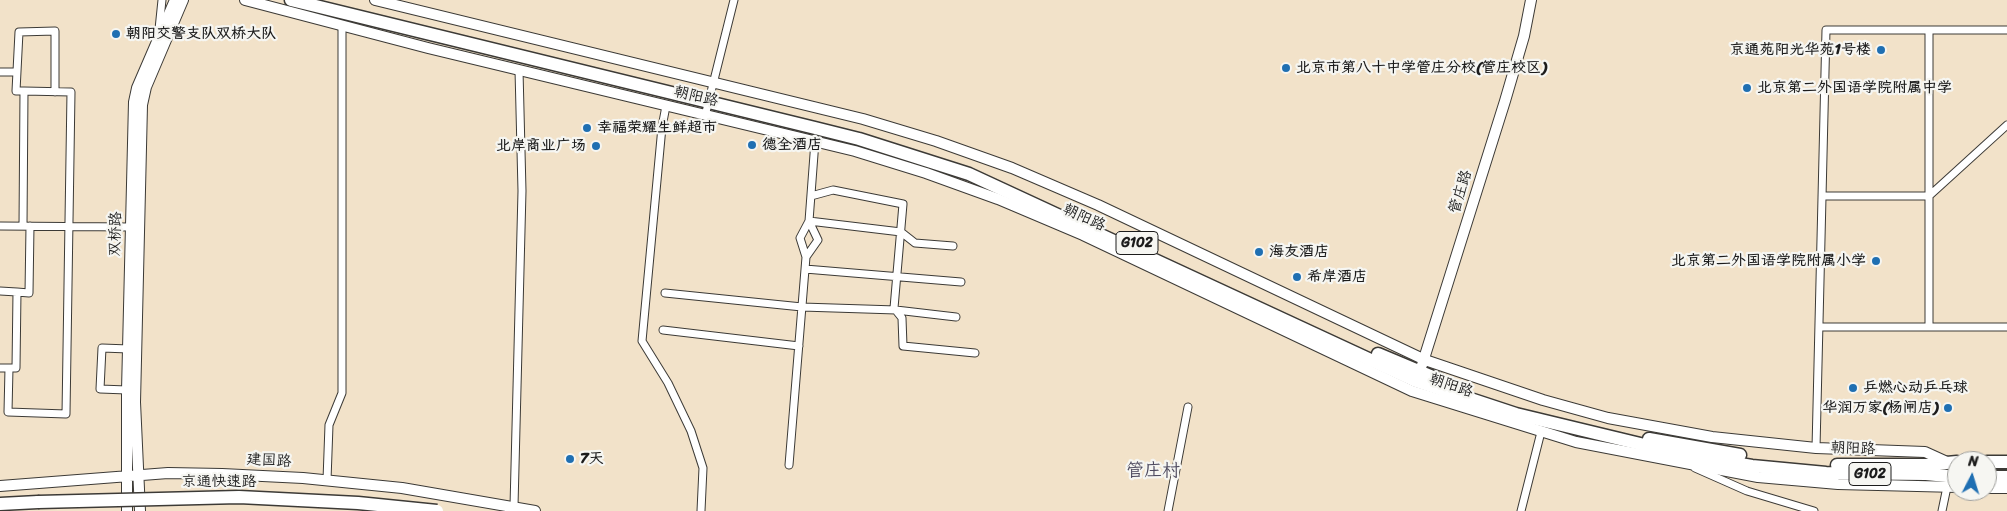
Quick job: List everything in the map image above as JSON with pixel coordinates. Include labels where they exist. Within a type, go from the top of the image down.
[{"type":"highway","name":"朝阳路","points":[[291,0],[711,94]]},
{"type":"highway","name":"朝阳路","points":[[326,0],[711,94],[969,174],[1416,382],[1516,414],[1686,455],[1752,466],[1826,473],[1926,474],[1947,480]]},
{"type":"highway","name":"朝阳路","points":[[1416,382],[1637,436],[1757,458],[1844,466],[1926,465],[1947,463]]},
{"type":"highway","name":"京通快速路","points":[[0,504],[240,497],[358,503],[437,511]]},
{"type":"street","points":[[157,40],[162,0]]},
{"type":"street","name":"双桥路","points":[[127,511],[127,390],[134,102],[137,88],[175,0]]},
{"type":"street","name":"双桥路","points":[[140,511],[135,402],[142,105],[146,87],[183,0]]},
{"type":"street","name":"朝阳路","points":[[245,0],[342,27],[855,151],[926,173],[1006,202],[1416,382],[1541,432],[1576,442],[1688,465],[1802,482],[1947,482]]},
{"type":"street","name":"朝阳路","points":[[375,0],[711,94],[863,119],[936,141],[1012,168],[1098,205],[1425,360],[1542,400],[1608,418],[1712,437],[1816,448],[1925,452],[1947,460]]},
{"type":"street","points":[[705,116],[734,0]]},
{"type":"street","name":"管庄路","points":[[1416,382],[1425,360],[1505,101],[1524,36],[1531,0]]},
{"type":"street","points":[[327,480],[329,425],[342,394],[342,27]]},
{"type":"street","points":[[1816,448],[1826,30],[2007,30]]},
{"type":"street","points":[[9,368],[8,412],[66,414],[71,92],[55,92],[24,91],[16,92],[19,32],[55,31],[55,92]]},
{"type":"street","points":[[1929,31],[1930,327]]},
{"type":"street","points":[[514,506],[522,191],[519,70]]},
{"type":"street","points":[[0,72],[17,72]]},
{"type":"street","points":[[0,292],[29,293],[24,91]]},
{"type":"street","points":[[666,106],[662,128],[642,342],[668,383],[691,431],[703,468],[701,511]]},
{"type":"street","points":[[1823,196],[1929,196],[2007,125]]},
{"type":"street","points":[[806,257],[818,240],[810,221],[815,141]]},
{"type":"street","points":[[811,196],[833,190],[903,204],[894,308],[902,318],[903,346],[975,353]]},
{"type":"street","points":[[810,221],[901,232],[914,243],[953,246]]},
{"type":"street","points":[[789,465],[806,257],[800,238],[810,221]]},
{"type":"street","points":[[0,226],[131,227]]},
{"type":"street","points":[[805,269],[961,282]]},
{"type":"street","points":[[0,368],[16,368],[17,292]]},
{"type":"street","points":[[665,293],[802,308],[896,310],[956,317]]},
{"type":"street","points":[[1820,327],[2007,327]]},
{"type":"street","points":[[663,330],[799,346]]},
{"type":"street","points":[[127,390],[100,389],[102,348],[129,349]]},
{"type":"street","points":[[1168,511],[1188,407]]},
{"type":"street","points":[[1521,511],[1541,432]]},
{"type":"street","points":[[1688,465],[1747,491],[1814,511]]},
{"type":"street","name":"建国路","points":[[0,486],[168,473],[222,474],[327,480],[402,488],[535,511]]},
{"type":"street","points":[[1942,511],[1947,496]]},
{"type":"place","name":"朝阳交警支队双桥大队","points":[[116,34]]},
{"type":"place","name":"京通苑阳光华苑1号楼","points":[[1881,50]]},
{"type":"place","name":"北京市第八十中学管庄分校(管庄校区)","points":[[1286,68]]},
{"type":"place","name":"北京第二外国语学院附属中学","points":[[1747,88]]},
{"type":"place","name":"幸福荣耀生鲜超市","points":[[587,128]]},
{"type":"place","name":"德全酒店","points":[[752,145]]},
{"type":"place","name":"北岸商业广场","points":[[596,146]]},
{"type":"place","name":"海友酒店","points":[[1259,252]]},
{"type":"place","name":"北京第二外国语学院附属小学","points":[[1876,261]]},
{"type":"place","name":"希岸酒店","points":[[1297,277]]},
{"type":"place","name":"乒燃心动乒乓球","points":[[1853,388]]},
{"type":"place","name":"华润万家(杨闸店)","points":[[1948,408]]},
{"type":"place","name":"7天","points":[[570,459]]},
{"type":"district","name":"管庄村","points":[[1153,471]]}]
